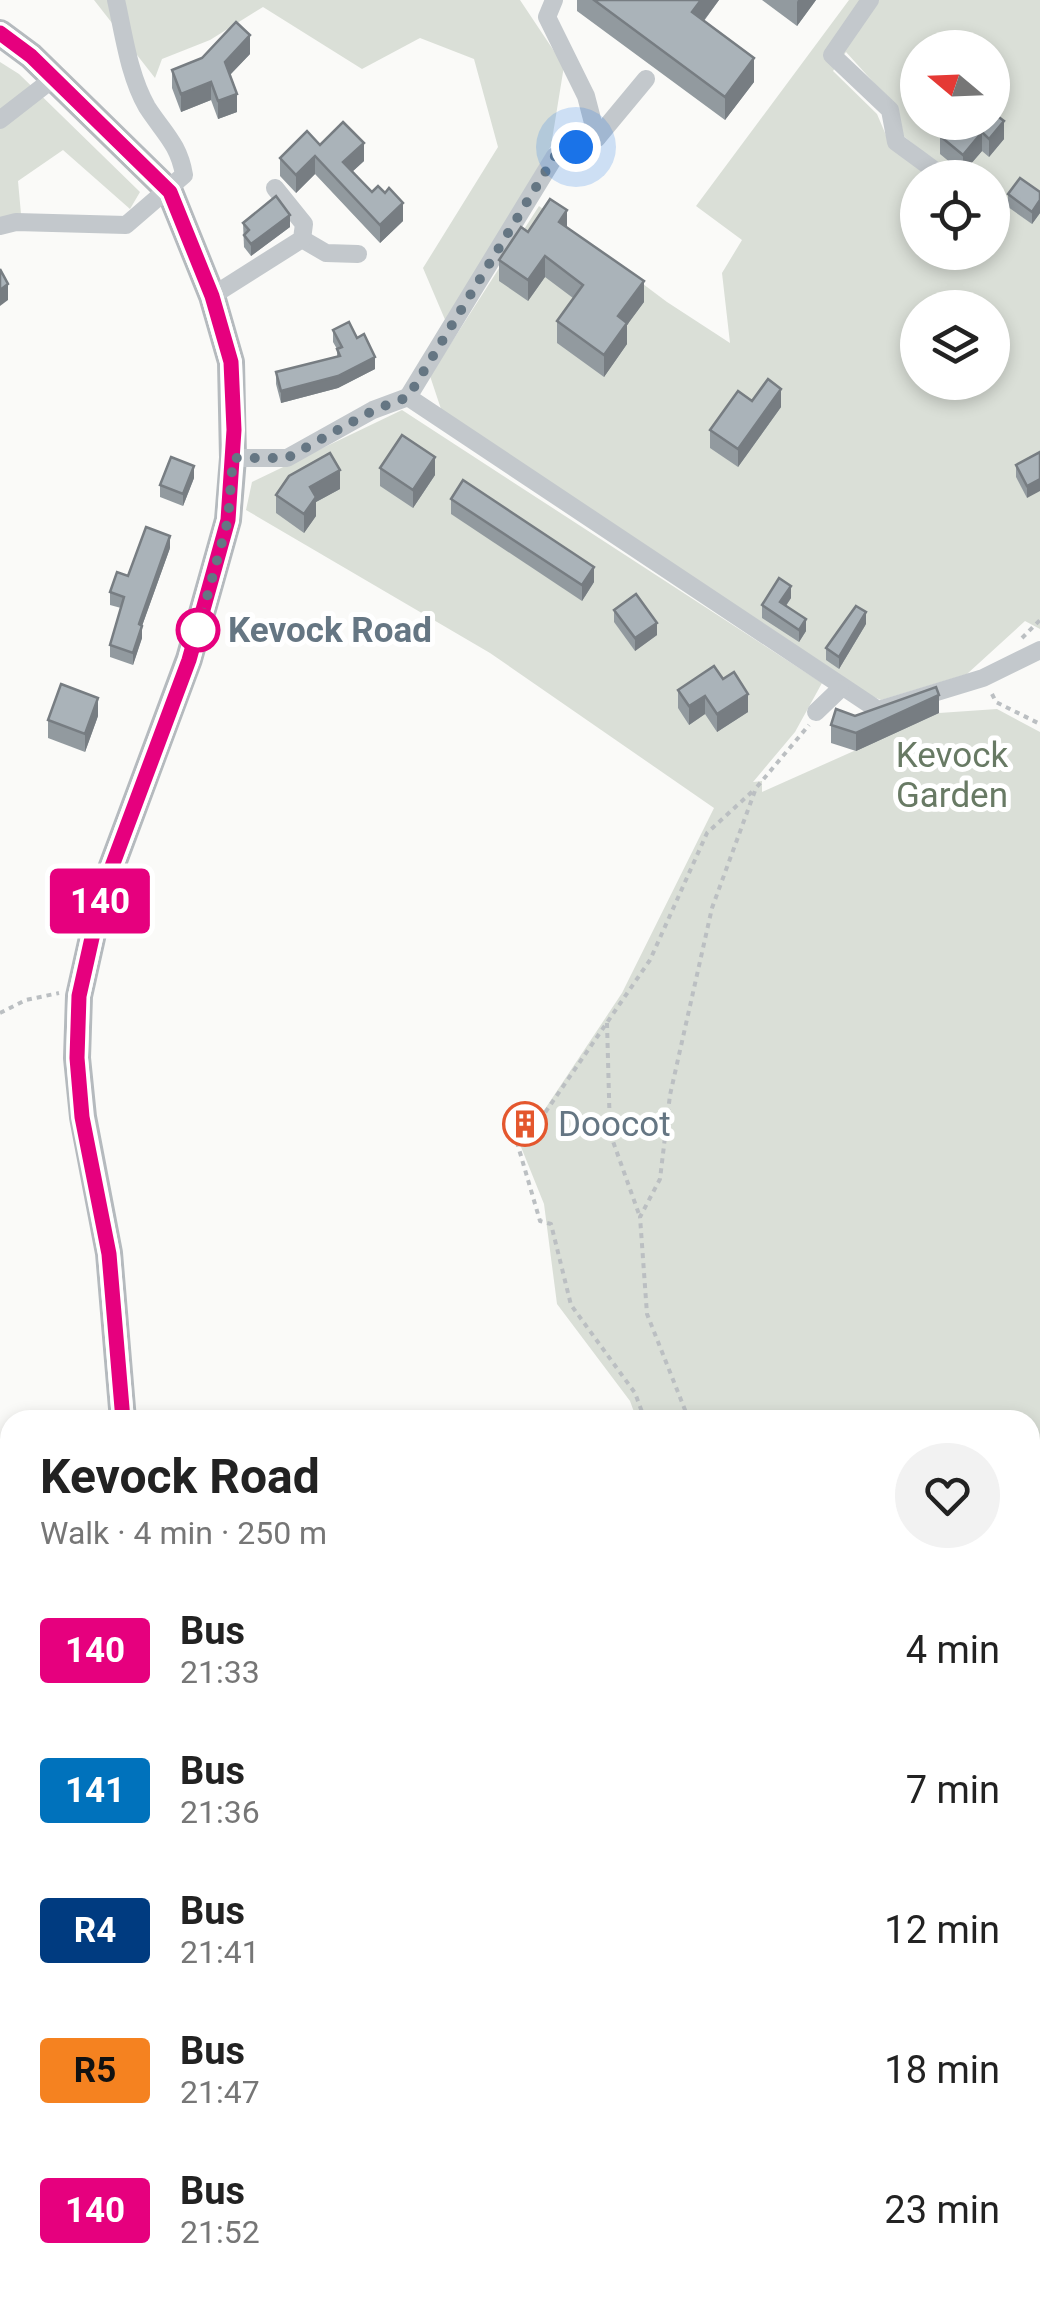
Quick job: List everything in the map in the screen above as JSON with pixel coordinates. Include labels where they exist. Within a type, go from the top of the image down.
[{"type":"main road","points":[[0,33],[54,78],[170,192],[212,296],[231,362],[233,458],[228,520],[189,660],[102,893],[79,996],[77,1058],[82,1117],[109,1254],[122,1410]]},
{"type":"street","points":[[554,0],[547,18],[586,96],[598,138]]},
{"type":"street","points":[[870,0],[832,55],[890,110],[896,142],[920,160]]},
{"type":"street","points":[[0,226],[16,222],[126,225],[170,192],[184,175],[180,149],[146,105],[128,57],[118,1]]},
{"type":"street","points":[[0,120],[54,78]]},
{"type":"street","points":[[233,458],[287,458],[374,410],[408,397],[555,156],[598,138],[646,79]]},
{"type":"street","points":[[275,188],[304,224],[302,239]]},
{"type":"street","points":[[302,239],[326,252],[358,254]]},
{"type":"street","points":[[212,296],[302,239]]},
{"type":"street","points":[[408,397],[840,689],[878,710],[983,678],[1040,650]]},
{"type":"street","points":[[816,712],[840,689]]},
{"type":"path","points":[[983,678],[996,702],[1040,724]]},
{"type":"path","points":[[641,1410],[635,1393],[571,1306],[551,1224],[540,1221],[516,1139],[529,1136],[650,960],[706,833],[756,788],[807,731],[816,712]]},
{"type":"path","points":[[640,1217],[660,1179],[670,1096],[712,908],[756,788]]},
{"type":"path","points":[[0,1013],[52,992],[79,996]]},
{"type":"path","points":[[607,1022],[610,1133],[640,1217],[647,1314],[685,1410]]},
{"type":"green space","points":[[94,0],[520,0],[564,66],[551,146],[446,322],[423,268],[498,147],[474,59],[420,38],[362,69],[263,7],[210,40],[162,59],[155,78]]},
{"type":"green space","points":[[849,0],[1040,0],[1040,629],[1025,621],[967,674],[881,700],[857,690],[441,409],[430,376],[539,206],[667,302],[730,343],[722,273],[742,240],[696,206]],"holes":[[[900,30],[1010,30],[1010,140],[908,140],[934,160],[1010,160],[1010,270],[900,270],[900,160],[910,160],[891,147],[877,114],[833,71],[846,52],[894,105],[900,128]]]},
{"type":"green space","points":[[0,62],[19,74],[140,192],[130,209],[63,150],[18,181],[22,225],[0,233]]},
{"type":"green space","name":"Kevock Garden","points":[[402,410],[822,683],[795,732],[753,782],[762,781],[762,792],[939,713],[997,709],[1040,732],[1040,1410],[633,1410],[557,1304],[544,1204],[515,1132],[515,1119],[525,1113],[537,1121],[622,993],[714,808],[490,653],[246,510],[252,482]]},
{"type":"building","points":[[594,0],[701,0],[692,12],[754,58],[725,97]]},
{"type":"building","points":[[236,22],[250,35],[225,62],[237,94],[218,101],[211,82],[181,94],[172,70],[202,58]]},
{"type":"building","points":[[343,122],[364,143],[343,162],[372,192],[378,186],[385,193],[389,188],[403,203],[380,225],[315,156],[296,175],[280,158],[307,131],[320,145]]},
{"type":"building","points":[[945,140],[975,140],[963,155]]},
{"type":"building","points":[[1020,178],[1040,192],[1040,200],[1032,212],[1010,196]]},
{"type":"building","points":[[276,196],[290,215],[251,244],[244,235],[249,230],[243,223]]},
{"type":"building","points":[[550,199],[567,210],[559,222],[644,281],[618,316],[627,323],[604,355],[557,321],[583,285],[545,256],[528,280],[499,260],[521,227],[528,232]]},
{"type":"building","points":[[0,269],[8,284],[0,290]]},
{"type":"building","points":[[349,322],[357,338],[364,334],[375,357],[338,376],[281,391],[276,372],[340,356],[337,349],[342,347],[333,330]]},
{"type":"building","points":[[768,379],[781,389],[738,449],[710,430],[738,391],[752,401]]},
{"type":"building","points":[[402,435],[435,457],[413,490],[380,468]]},
{"type":"building","points":[[1040,452],[1040,479],[1027,486],[1016,465]]},
{"type":"building","points":[[330,453],[340,470],[310,487],[316,497],[304,514],[276,495],[289,476]]},
{"type":"building","points":[[171,457],[194,466],[183,494],[160,485]]},
{"type":"building","points":[[463,480],[594,567],[582,585],[451,499]]},
{"type":"building","points":[[146,527],[170,536],[139,624],[142,626],[133,653],[110,645],[124,597],[110,592],[117,572],[128,576]]},
{"type":"building","points":[[779,578],[791,586],[780,602],[806,619],[799,630],[762,605]]},
{"type":"building","points":[[636,594],[657,623],[635,638],[614,610]]},
{"type":"building","points":[[856,606],[866,612],[839,657],[826,648]]},
{"type":"building","points":[[714,666],[723,679],[734,672],[748,694],[717,714],[705,696],[689,706],[678,690]]},
{"type":"building","points":[[61,684],[98,698],[85,734],[48,720]]},
{"type":"building","points":[[936,687],[939,695],[856,733],[831,725],[836,709],[855,716]]},
{"type":"building","points":[[526,1111],[532,1120],[522,1126],[517,1116]]},
{"type":"bus line","name":"140","points":[[0,33],[31,56],[170,192],[212,296],[231,362],[234,430],[228,520],[189,660],[102,893],[79,996],[77,1058],[82,1117],[109,1254],[122,1410]]},
{"type":"place","name":"Kevock Road","points":[[198,630]]},
{"type":"place","name":"Doocot","points":[[525,1124]]},
{"type":"route","points":[[198,630],[228,520],[233,458],[287,458],[374,410],[408,397],[555,156],[576,147]]}]
